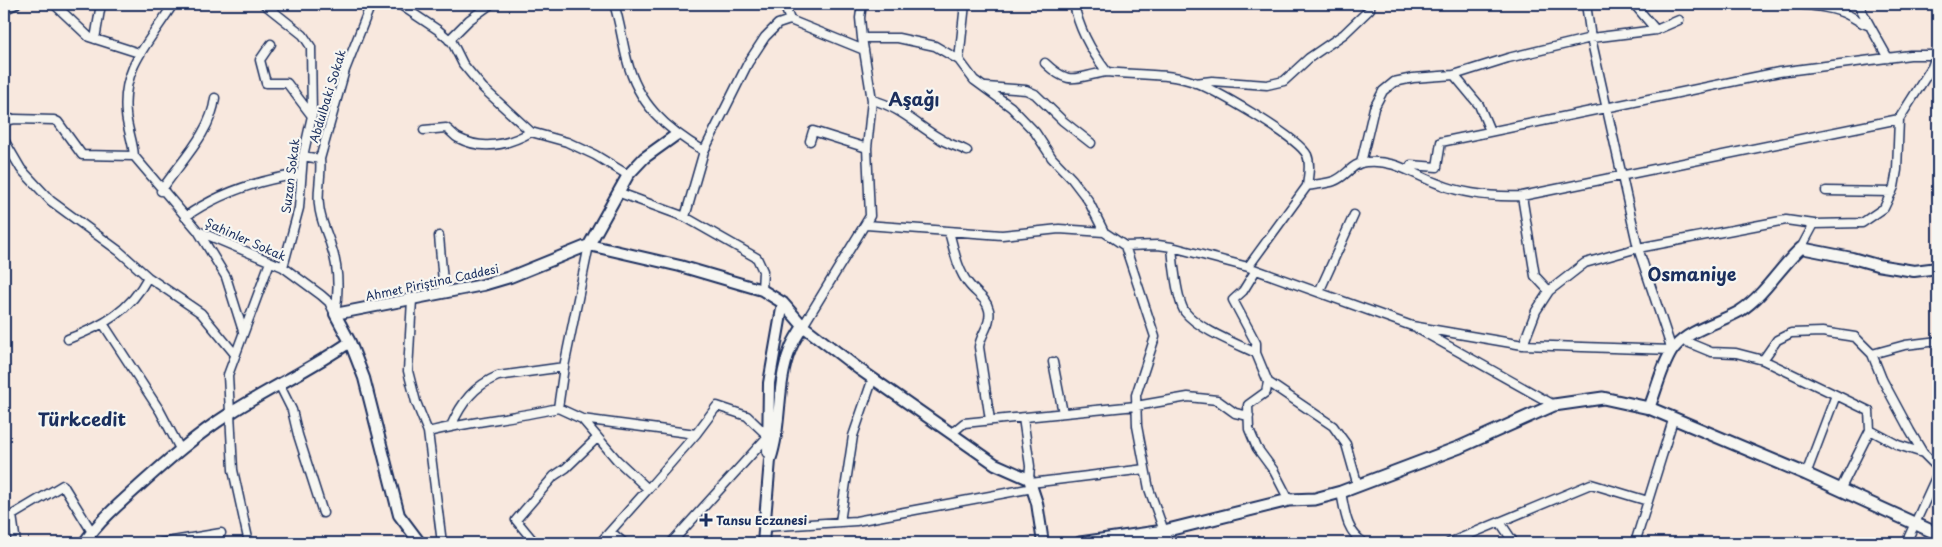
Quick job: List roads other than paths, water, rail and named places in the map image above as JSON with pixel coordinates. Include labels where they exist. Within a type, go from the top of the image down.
[{"type":"main road","points":[[1080,543],[1164,531],[1290,500],[1315,499],[1341,492],[1460,447],[1554,405],[1603,398],[1649,408],[1673,420],[1806,474],[1938,534]]},
{"type":"street","points":[[4,10],[16,4]]},
{"type":"street","points":[[54,4],[89,37],[139,53]]},
{"type":"street","points":[[95,39],[101,4]]},
{"type":"street","points":[[4,121],[15,119],[54,120],[58,122],[82,155],[134,156],[126,120],[129,79],[139,53],[173,4]]},
{"type":"street","name":"Suzan Sokak","points":[[264,4],[303,35],[311,47],[312,116],[303,156],[299,208],[283,267]]},
{"type":"street","name":"Abdulbaki Sokak","points":[[334,314],[339,285],[332,248],[318,203],[322,170],[320,159],[344,70],[371,4]]},
{"type":"street","points":[[399,4],[438,30],[449,40],[463,64],[483,88],[531,132],[567,142],[595,155],[628,175]]},
{"type":"street","points":[[449,40],[469,20],[491,4]]},
{"type":"street","points":[[614,4],[622,31],[627,61],[649,108],[676,135],[704,151]]},
{"type":"street","points":[[784,4],[790,20]]},
{"type":"street","points":[[763,543],[770,460],[790,350],[870,216],[867,148],[872,100],[862,38],[860,18],[862,4]]},
{"type":"street","points":[[959,60],[965,4]]},
{"type":"street","points":[[1074,4],[1090,50],[1107,72]]},
{"type":"street","points":[[1045,63],[1059,77],[1073,79],[1107,72],[1145,75],[1195,83],[1212,81],[1267,85],[1284,81],[1310,58],[1344,34],[1370,9],[1370,4]]},
{"type":"street","points":[[1586,4],[1591,38],[1638,248],[1672,350]]},
{"type":"street","points":[[1634,4],[1656,30]]},
{"type":"street","points":[[1796,4],[1836,11],[1850,16],[1857,22],[1870,26]]},
{"type":"street","points":[[1858,4],[1888,58]]},
{"type":"street","points":[[685,217],[704,151],[748,63],[764,37],[778,24],[790,20],[864,50]]},
{"type":"street","points":[[1361,163],[1374,108],[1383,91],[1394,82],[1413,78],[1454,75],[1508,58],[1591,38],[1656,30],[1679,20]]},
{"type":"street","points":[[862,38],[898,38],[935,46],[959,60],[967,73],[1011,107],[1035,132],[1052,158],[1072,179],[1088,200],[1104,232],[1125,246],[1158,245],[1172,247],[1248,267],[1412,326],[1554,405]]},
{"type":"street","points":[[271,44],[260,60],[266,83],[287,83],[312,116]]},
{"type":"street","points":[[1409,169],[1411,165],[1437,167],[1441,142],[1490,131],[1608,109],[1779,72],[1938,53]]},
{"type":"street","points":[[1523,345],[1536,310],[1549,291],[1585,263],[1638,248],[1786,220],[1814,224],[1862,223],[1884,208],[1892,192],[1896,170],[1898,119],[1932,66],[1938,53]]},
{"type":"street","points":[[1454,75],[1479,105],[1490,131]]},
{"type":"street","points":[[1195,83],[1237,106],[1298,144],[1307,156],[1309,170],[1307,186],[1248,267]]},
{"type":"street","points":[[984,87],[1026,90],[1035,94],[1063,121],[1091,143]]},
{"type":"street","points":[[162,191],[201,135],[211,113],[215,98]]},
{"type":"street","points":[[872,100],[900,112],[940,140],[955,144],[967,151]]},
{"type":"street","points":[[1307,186],[1335,181],[1361,163],[1393,164],[1409,169],[1437,184],[1466,193],[1494,197],[1522,196],[1623,177],[1898,119]]},
{"type":"street","points":[[424,130],[446,128],[456,138],[472,143],[496,146],[513,141],[531,132]]},
{"type":"street","points":[[810,141],[812,131],[867,148]]},
{"type":"street","points":[[558,408],[564,368],[589,245],[620,193],[628,175],[644,158],[676,135]]},
{"type":"street","points":[[4,140],[21,169],[51,201],[119,251],[148,277],[201,314],[234,353]]},
{"type":"street","name":"Şahinler Sokak","points":[[134,156],[198,231],[283,267],[322,295],[329,302],[334,314]]},
{"type":"street","points":[[303,156],[320,159]]},
{"type":"street","points":[[185,217],[200,206],[229,191],[264,180],[301,174]]},
{"type":"street","points":[[1826,191],[1892,192]]},
{"type":"street","points":[[620,193],[685,217],[757,258],[763,271],[762,290]]},
{"type":"street","points":[[1522,196],[1535,276],[1549,291]]},
{"type":"street","points":[[1318,292],[1354,215]]},
{"type":"street","points":[[1649,408],[1672,350],[1682,340],[1740,310],[1764,291],[1788,260],[1801,248],[1814,224]]},
{"type":"street","points":[[866,225],[1002,235],[1059,229],[1104,232]]},
{"type":"street","points":[[198,231],[226,277],[243,331]]},
{"type":"street","points":[[949,232],[960,270],[968,284],[981,295],[989,310],[988,325],[980,338],[979,347],[990,420]]},
{"type":"street","points":[[439,236],[444,293]]},
{"type":"street","points":[[589,245],[680,266],[762,290],[783,303],[803,326],[873,378],[995,464],[1031,483]]},
{"type":"street","name":"Ahmet Piriştina Caddesi","points":[[334,314],[510,278],[589,245]]},
{"type":"street","points":[[1125,246],[1155,337],[1136,395],[1136,426],[1149,489],[1167,543]]},
{"type":"street","points":[[1172,247],[1175,275],[1185,312],[1211,332],[1256,353]]},
{"type":"street","points":[[1801,248],[1852,258],[1876,265],[1914,270],[1938,268]]},
{"type":"street","points":[[249,543],[233,470],[228,375],[234,353],[270,262]]},
{"type":"street","points":[[1256,270],[1243,291],[1233,300],[1256,343],[1256,353],[1268,382],[1333,426],[1346,444],[1358,486]]},
{"type":"street","points":[[68,339],[104,324],[138,296],[148,277]]},
{"type":"street","points":[[412,299],[408,371],[416,402],[428,432],[442,543]]},
{"type":"street","points":[[770,460],[768,436],[769,383],[783,303]]},
{"type":"street","points":[[334,314],[350,342],[364,378],[399,515],[420,543]]},
{"type":"street","points":[[104,324],[160,410],[180,449]]},
{"type":"street","points":[[1412,326],[1523,345],[1672,350]]},
{"type":"street","points":[[1763,360],[1776,340],[1791,333],[1822,332],[1855,337],[1872,354],[1882,379],[1923,453],[1938,468]]},
{"type":"street","points":[[1682,340],[1711,352],[1736,353],[1763,360],[1870,411],[1870,430],[1840,490]]},
{"type":"street","points":[[1872,354],[1905,345],[1938,341]]},
{"type":"street","points":[[84,543],[92,532],[180,449],[229,414],[280,386],[350,342]]},
{"type":"street","points":[[1053,362],[1063,413]]},
{"type":"street","points":[[451,426],[468,396],[475,388],[488,380],[498,376],[564,368]]},
{"type":"street","points":[[840,522],[853,436],[873,378]]},
{"type":"street","points":[[1268,382],[1266,392],[1248,405],[1249,429],[1257,448],[1274,471],[1290,500]]},
{"type":"street","points":[[280,386],[292,410],[323,513]]},
{"type":"street","points":[[1806,474],[1836,395]]},
{"type":"street","points":[[952,433],[964,423],[1136,406],[1173,398],[1203,397],[1222,403],[1235,413],[1248,416]]},
{"type":"street","points":[[600,543],[696,434],[717,406],[746,416],[768,436]]},
{"type":"street","points":[[428,432],[451,426],[558,408],[582,419],[696,434]]},
{"type":"street","points":[[1023,418],[1031,483],[1043,543]]},
{"type":"street","points":[[582,419],[597,438],[648,490]]},
{"type":"street","points":[[1637,543],[1673,420]]},
{"type":"street","points":[[671,543],[777,427]]},
{"type":"street","points":[[1870,430],[1898,444],[1923,453]]},
{"type":"street","points":[[532,543],[516,520],[554,476],[566,468],[597,438]]},
{"type":"street","points":[[763,527],[856,521],[940,507],[1031,483],[1145,469]]},
{"type":"street","points":[[1906,543],[1938,474]]},
{"type":"street","points":[[1449,543],[1590,484],[1648,501]]},
{"type":"street","points":[[4,520],[63,485],[92,532]]},
{"type":"street","points":[[1341,492],[1346,522],[1356,538],[1364,543]]},
{"type":"street","points":[[12,515],[16,543]]},
{"type":"street","points":[[1500,522],[1514,543]]},
{"type":"street","points":[[611,532],[624,543]]},
{"type":"street","points":[[161,543],[221,533]]},
{"type":"place","name":"Tansu Eczanesi","points":[[706,520]]},
{"type":"district","name":"Aşağı","points":[[914,98]]},
{"type":"district","name":"Osmaniye","points":[[1692,273]]},
{"type":"district","name":"Türkcedit","points":[[82,418]]}]
